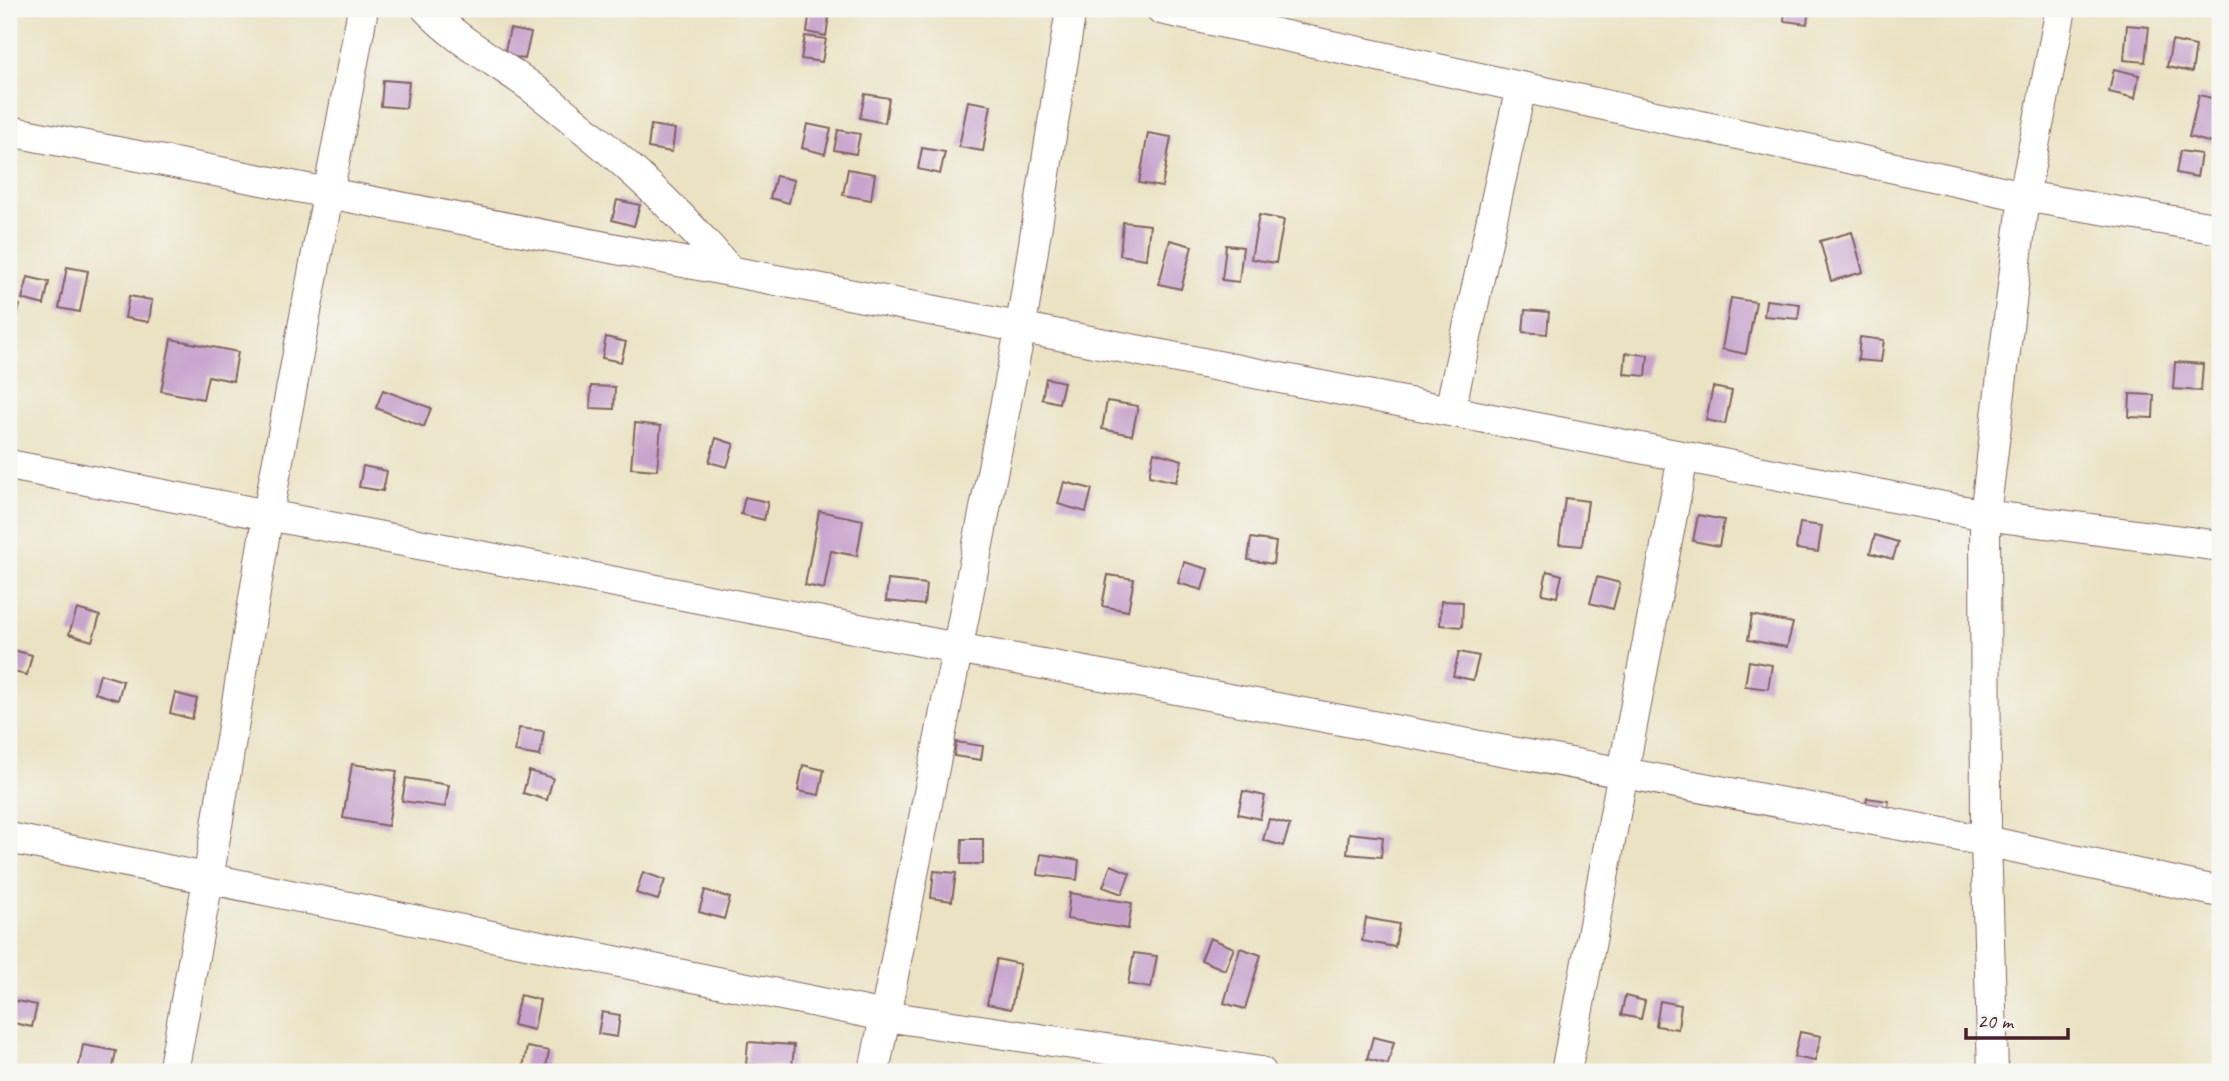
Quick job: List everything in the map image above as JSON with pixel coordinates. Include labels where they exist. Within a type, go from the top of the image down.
[{"type":"street","points":[[173,1072],[208,880],[268,513],[363,9]]},
{"type":"street","points":[[427,9],[446,30],[531,88],[623,161],[686,219],[730,271]]},
{"type":"street","points":[[874,1072],[1021,326],[1071,9]]},
{"type":"street","points":[[1161,9],[2024,196],[2220,229]]},
{"type":"street","points":[[1993,1072],[1986,841],[1985,515],[2024,196],[2061,9]]},
{"type":"street","points":[[1450,410],[1521,87]]},
{"type":"street","points":[[9,131],[1985,515],[2220,546]]},
{"type":"street","points":[[1566,1072],[1683,457]]},
{"type":"street","points":[[9,465],[1623,775],[1986,841],[2220,892]]},
{"type":"street","points":[[9,838],[885,1017],[1261,1072]]},
{"type":"building","points":[[810,9],[830,9],[826,36],[807,32]]},
{"type":"building","points":[[1785,9],[1809,9],[1807,24],[1784,21]]},
{"type":"building","points":[[2127,25],[2149,27],[2145,62],[2124,60]]},
{"type":"building","points":[[510,29],[531,33],[525,59],[504,55]]},
{"type":"building","points":[[805,36],[826,39],[822,62],[801,59]]},
{"type":"building","points":[[2172,41],[2196,46],[2192,72],[2167,67]]},
{"type":"building","points":[[2114,69],[2139,75],[2135,98],[2109,92]]},
{"type":"building","points":[[383,80],[409,82],[406,108],[381,106]]},
{"type":"building","points":[[865,94],[889,98],[885,123],[860,118]]},
{"type":"building","points":[[2199,95],[2220,100],[2213,143],[2189,137]]},
{"type":"building","points":[[968,101],[991,105],[983,151],[959,147]]},
{"type":"building","points":[[807,124],[831,129],[825,154],[802,148]]},
{"type":"building","points":[[651,125],[675,129],[672,152],[648,148]]},
{"type":"building","points":[[838,130],[860,134],[856,154],[834,150]]},
{"type":"building","points":[[1148,133],[1171,137],[1162,187],[1139,183]]},
{"type":"building","points":[[922,148],[945,152],[940,174],[918,169]]},
{"type":"building","points":[[2180,151],[2201,154],[2197,177],[2176,173]]},
{"type":"building","points":[[848,169],[875,174],[871,200],[843,195]]},
{"type":"building","points":[[776,176],[794,180],[789,203],[770,198]]},
{"type":"building","points":[[617,200],[640,205],[634,226],[612,220]]},
{"type":"building","points":[[1259,215],[1284,220],[1276,263],[1251,259]]},
{"type":"building","points":[[1123,222],[1150,225],[1146,259],[1120,255]]},
{"type":"building","points":[[1852,232],[1863,272],[1831,281],[1820,241]]},
{"type":"building","points":[[1170,240],[1192,246],[1181,289],[1159,284]]},
{"type":"building","points":[[1226,245],[1243,247],[1239,282],[1222,280]]},
{"type":"building","points":[[67,267],[88,271],[80,312],[59,308]]},
{"type":"building","points":[[28,277],[49,282],[44,305],[22,299]]},
{"type":"building","points":[[129,296],[152,300],[149,322],[125,318]]},
{"type":"building","points":[[1731,298],[1756,302],[1746,354],[1722,349]]},
{"type":"building","points":[[1766,300],[1800,304],[1798,319],[1764,316]]},
{"type":"building","points":[[9,302],[20,305],[14,328],[9,327]]},
{"type":"building","points":[[1525,310],[1549,312],[1547,334],[1523,332]]},
{"type":"building","points":[[606,337],[626,342],[621,362],[602,358]]},
{"type":"building","points":[[1860,337],[1884,340],[1881,362],[1858,360]]},
{"type":"building","points":[[171,339],[238,352],[233,381],[208,376],[203,399],[161,391]]},
{"type":"building","points":[[1626,353],[1648,355],[1646,376],[1624,374]]},
{"type":"building","points":[[2175,362],[2203,364],[2201,391],[2173,389]]},
{"type":"building","points":[[1046,378],[1064,382],[1059,403],[1042,399]]},
{"type":"building","points":[[591,386],[615,387],[614,409],[590,408]]},
{"type":"building","points":[[1713,387],[1732,391],[1725,424],[1706,420]]},
{"type":"building","points":[[383,390],[431,408],[424,427],[376,408]]},
{"type":"building","points":[[2130,394],[2154,395],[2153,418],[2129,417]]},
{"type":"building","points":[[1107,401],[1138,406],[1132,435],[1102,429]]},
{"type":"building","points":[[635,423],[661,426],[657,470],[631,468]]},
{"type":"building","points":[[716,438],[734,444],[727,467],[709,462]]},
{"type":"building","points":[[1154,452],[1182,460],[1176,482],[1149,476]]},
{"type":"building","points":[[363,466],[387,471],[383,491],[359,487]]},
{"type":"building","points":[[1064,482],[1092,489],[1086,512],[1058,504]]},
{"type":"building","points":[[745,497],[768,502],[764,520],[741,514]]},
{"type":"building","points":[[1565,498],[1588,501],[1582,546],[1559,544]]},
{"type":"building","points":[[819,511],[863,520],[857,556],[831,551],[824,589],[805,585]]},
{"type":"building","points":[[1698,515],[1724,520],[1719,546],[1693,541]]},
{"type":"building","points":[[1800,523],[1822,526],[1818,552],[1796,549]]},
{"type":"building","points":[[1875,535],[1898,542],[1893,559],[1870,553]]},
{"type":"building","points":[[1251,538],[1276,542],[1273,564],[1248,560]]},
{"type":"building","points":[[1184,562],[1208,569],[1202,590],[1178,583]]},
{"type":"building","points":[[1547,571],[1562,575],[1557,597],[1542,594]]},
{"type":"building","points":[[1108,575],[1134,579],[1128,611],[1102,606]]},
{"type":"building","points":[[1597,577],[1620,583],[1613,609],[1590,603]]},
{"type":"building","points":[[888,580],[926,584],[924,605],[886,601]]},
{"type":"building","points":[[1441,601],[1463,602],[1462,627],[1440,625]]},
{"type":"building","points":[[77,609],[100,616],[92,641],[69,634]]},
{"type":"building","points":[[1752,615],[1793,623],[1787,647],[1748,640]]},
{"type":"building","points":[[9,649],[32,655],[27,675],[9,671]]},
{"type":"building","points":[[1459,652],[1479,656],[1473,680],[1453,676]]},
{"type":"building","points":[[1749,661],[1772,665],[1768,689],[1745,686]]},
{"type":"building","points":[[100,674],[123,681],[118,700],[95,693]]},
{"type":"building","points":[[175,693],[197,699],[192,719],[170,713]]},
{"type":"building","points":[[519,728],[544,731],[540,756],[515,752]]},
{"type":"building","points":[[956,742],[983,746],[981,760],[954,756]]},
{"type":"building","points":[[352,764],[397,771],[388,826],[343,818]]},
{"type":"building","points":[[803,765],[824,770],[819,795],[798,791]]},
{"type":"building","points":[[529,771],[553,778],[547,800],[523,793]]},
{"type":"building","points":[[406,778],[449,785],[445,807],[402,801]]},
{"type":"building","points":[[1243,791],[1265,796],[1260,819],[1238,814]]},
{"type":"building","points":[[1867,798],[1889,801],[1885,822],[1863,819]]},
{"type":"building","points":[[1269,819],[1290,825],[1283,846],[1263,840]]},
{"type":"building","points":[[1349,833],[1383,837],[1381,857],[1347,854]]},
{"type":"building","points":[[962,839],[983,839],[983,864],[961,864]]},
{"type":"building","points":[[1041,854],[1079,860],[1077,880],[1038,875]]},
{"type":"building","points":[[1111,865],[1130,873],[1122,894],[1103,887]]},
{"type":"building","points":[[934,871],[956,873],[952,901],[931,898]]},
{"type":"building","points":[[643,872],[665,880],[658,900],[636,893]]},
{"type":"building","points":[[705,890],[730,898],[724,919],[699,912]]},
{"type":"building","points":[[1070,893],[1132,903],[1128,929],[1067,919]]},
{"type":"building","points":[[1366,918],[1399,924],[1395,947],[1362,941]]},
{"type":"building","points":[[1210,938],[1234,948],[1225,970],[1201,960]]},
{"type":"building","points":[[1240,948],[1261,955],[1245,1009],[1224,1003]]},
{"type":"building","points":[[1134,953],[1157,956],[1151,988],[1128,984]]},
{"type":"building","points":[[997,959],[1020,964],[1011,1009],[987,1004]]},
{"type":"building","points":[[520,995],[540,1000],[534,1030],[513,1025]]},
{"type":"building","points":[[1625,996],[1645,1001],[1641,1019],[1621,1015]]},
{"type":"building","points":[[12,1000],[37,1005],[32,1027],[9,1022]]},
{"type":"building","points":[[1660,1001],[1681,1005],[1678,1029],[1656,1026]]},
{"type":"building","points":[[602,1012],[620,1015],[617,1037],[598,1034]]},
{"type":"building","points":[[1800,1032],[1821,1036],[1815,1061],[1794,1057]]},
{"type":"building","points":[[1373,1037],[1394,1042],[1388,1064],[1367,1059]]},
{"type":"building","points":[[748,1042],[794,1045],[792,1068],[746,1065]]},
{"type":"building","points":[[83,1045],[116,1051],[112,1072],[78,1070]]},
{"type":"building","points":[[527,1047],[549,1051],[545,1072],[522,1072]]}]
